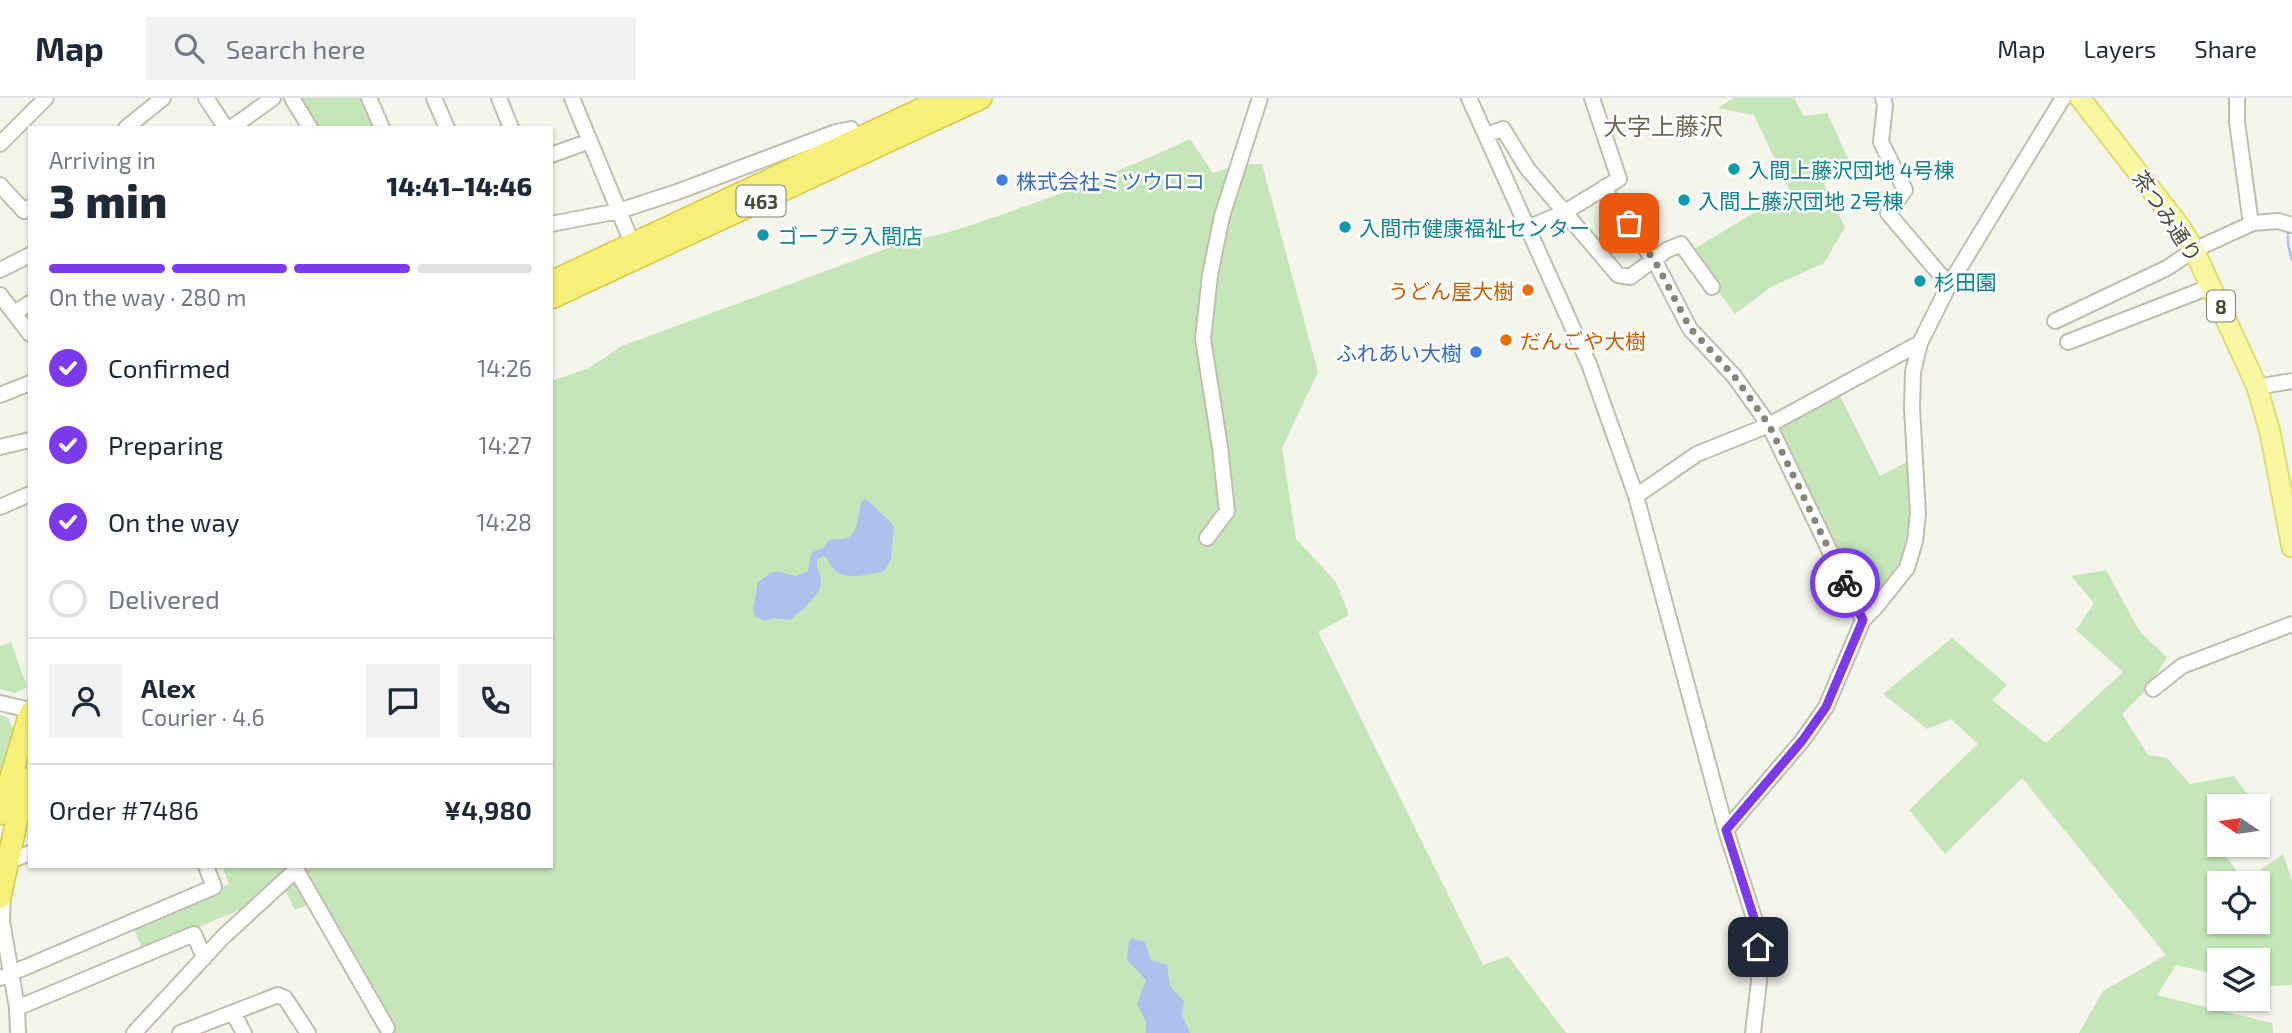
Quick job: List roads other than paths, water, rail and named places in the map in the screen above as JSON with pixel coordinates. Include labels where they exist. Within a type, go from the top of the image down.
[{"type":"highway","name":"463","points":[[553,297],[636,251],[857,138],[945,98]]},
{"type":"highway","name":"463","points":[[553,281],[636,251],[974,100]]},
{"type":"highway","points":[[0,814],[28,719]]},
{"type":"highway","points":[[1,892],[3,863],[28,773]]},
{"type":"main road","name":"茶つみ通り","points":[[2080,98],[2167,209],[2194,250],[2212,286],[2257,387],[2270,432],[2292,547]]},
{"type":"street","points":[[0,145],[46,98]]},
{"type":"street","points":[[128,126],[163,98]]},
{"type":"street","points":[[206,98],[233,126]]},
{"type":"street","points":[[235,126],[274,98]]},
{"type":"street","points":[[292,98],[309,126]]},
{"type":"street","points":[[369,98],[381,126]]},
{"type":"street","points":[[434,98],[446,126]]},
{"type":"street","points":[[499,98],[510,126]]},
{"type":"street","points":[[572,98],[636,251]]},
{"type":"street","points":[[1207,538],[1227,511],[1203,339],[1210,275],[1222,216],[1260,98]]},
{"type":"street","points":[[1469,98],[1589,364],[1636,496],[1726,830],[1755,921],[1759,981],[1753,1033]]},
{"type":"street","points":[[1528,228],[1565,212],[1619,179],[1592,98]]},
{"type":"street","points":[[1883,98],[1885,105],[1881,142],[1905,190],[1888,213],[1949,285]]},
{"type":"street","points":[[1726,830],[1802,741],[1826,707],[1863,620],[1906,568],[1915,541],[1918,514],[1912,408],[1913,372],[1920,343],[1949,285],[2063,98]]},
{"type":"street","points":[[2237,98],[2237,122],[2250,224]]},
{"type":"street","points":[[553,224],[619,211],[836,132],[851,130],[857,138]]},
{"type":"street","points":[[1486,135],[1503,130],[1527,168],[1618,275],[1630,277],[1667,250],[1681,244],[1712,286]]},
{"type":"street","points":[[553,154],[590,141]]},
{"type":"street","points":[[0,185],[24,212],[28,209]]},
{"type":"street","points":[[1602,188],[1654,260],[1690,328],[1734,376],[1769,425],[1863,620]]},
{"type":"street","points":[[2055,321],[2167,268],[2194,250],[2250,224],[2285,223]]},
{"type":"street","points":[[0,270],[28,257]]},
{"type":"street","points":[[2068,342],[2212,286]]},
{"type":"street","points":[[6,306],[28,303]]},
{"type":"street","points":[[6,306],[28,332]]},
{"type":"street","points":[[1636,496],[1697,454],[1769,425],[1920,343]]},
{"type":"street","points":[[2257,387],[2292,381]]},
{"type":"street","points":[[0,395],[28,384]]},
{"type":"street","points":[[1,445],[28,442]]},
{"type":"street","points":[[0,506],[28,495]]},
{"type":"street","points":[[2153,690],[2182,666],[2292,624]]},
{"type":"street","points":[[0,703],[28,711]]},
{"type":"street","points":[[3,863],[28,854]]},
{"type":"street","points":[[5,976],[214,887],[207,868]]},
{"type":"street","points":[[141,1030],[223,937],[295,868],[387,1028]]},
{"type":"street","points":[[1,892],[5,976],[17,1007],[18,1033]]},
{"type":"street","points":[[17,1007],[194,934],[204,958]]},
{"type":"street","points":[[180,1033],[278,995],[285,998],[308,1033]]},
{"type":"street","points":[[233,1013],[244,1033]]},
{"type":"water","points":[[865,499],[894,527],[891,559],[884,571],[858,576],[843,575],[831,566],[824,556],[817,562],[821,581],[818,592],[791,620],[773,618],[765,621],[755,616],[753,610],[758,582],[773,572],[796,576],[808,571],[811,553],[824,547],[829,540],[845,539],[854,533],[861,502]]},
{"type":"water","points":[[1132,938],[1145,942],[1151,960],[1167,965],[1170,986],[1184,1001],[1182,1015],[1190,1033],[1146,1033],[1146,1022],[1137,1004],[1146,980],[1127,960],[1129,941]]},
{"type":"waterway","points":[[2288,229],[2292,260]]},
{"type":"place","name":"入間上藤沢団地 4号棟","points":[[1734,169]]},
{"type":"place","name":"株式会社ミツウロコ","points":[[1002,180]]},
{"type":"place","name":"入間上藤沢団地 2号棟","points":[[1684,200]]},
{"type":"place","name":"入間市健康福祉センター","points":[[1345,227]]},
{"type":"place","name":"ゴープラ入間店","points":[[763,235]]},
{"type":"place","name":"杉田園","points":[[1920,281]]},
{"type":"place","name":"うどん屋大樹","points":[[1528,290]]},
{"type":"place","name":"だんごや大樹","points":[[1506,340]]},
{"type":"place","name":"ふれあい大樹","points":[[1476,352]]},
{"type":"district","name":"大字上藤沢","points":[[1663,125]]}]
